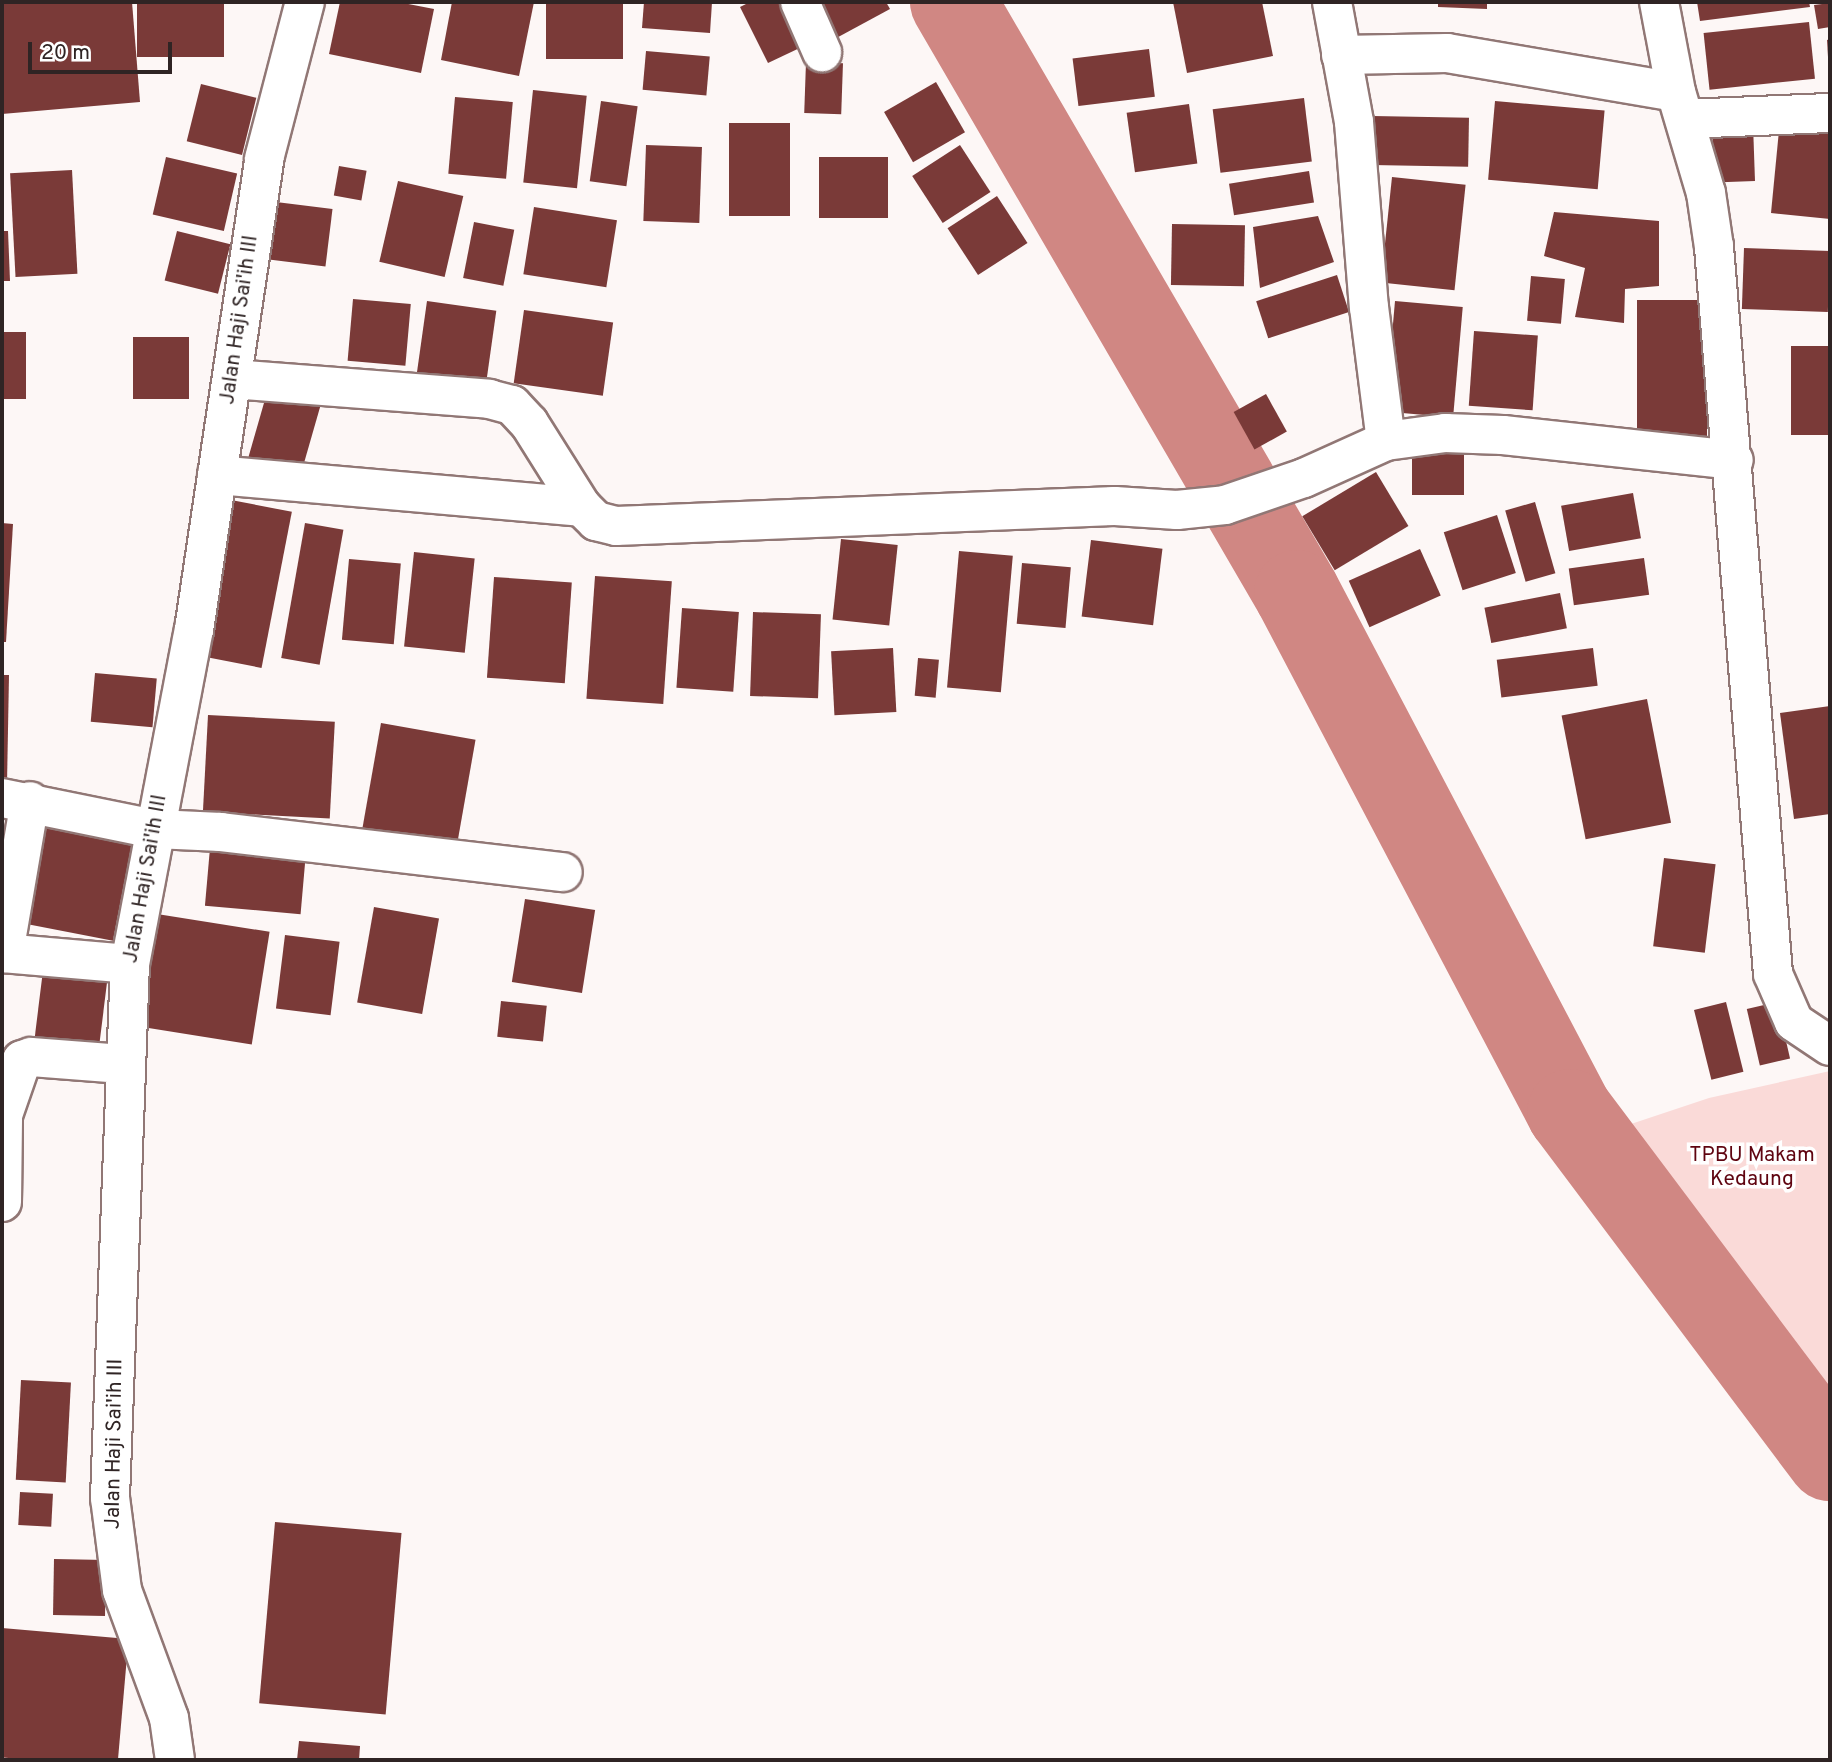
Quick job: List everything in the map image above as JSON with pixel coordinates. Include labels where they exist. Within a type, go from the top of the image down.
[{"type":"street","name":"Jalan Haji Sai'ih III","points":[[176,1760],[169,1718],[122,1590],[110,1498],[123,1064],[130,964],[194,630],[264,159],[305,2]]},
{"type":"street","points":[[800,2],[822,52]]},
{"type":"street","points":[[1332,2],[1354,122],[1369,307],[1386,441]]},
{"type":"street","points":[[1659,2],[1713,234],[1734,460],[1748,697],[1773,974],[1794,1022],[1830,1046]]},
{"type":"street","points":[[1341,55],[1447,53],[1681,105],[1830,113]]},
{"type":"street","points":[[232,379],[489,399],[512,405],[529,423],[582,508],[596,521],[616,526],[1115,506],[1177,510],[1225,505],[1263,494],[1386,441],[1445,433],[1503,435],[1734,460]]},
{"type":"street","points":[[217,475],[582,508]]},
{"type":"street","points":[[130,964],[3,953],[16,800],[155,829],[562,872]]},
{"type":"street","points":[[2,1202],[3,1115],[8,1090],[22,1060],[123,1064]]},
{"type":"green space","name":"TPBU Makam Kedaung","points":[[1830,1071],[1830,1395],[1622,1127],[1709,1098]]},
{"type":"building","points":[[2,2],[132,2],[140,102],[2,114]]},
{"type":"building","points":[[137,2],[224,2],[224,57],[137,57]]},
{"type":"building","points":[[340,2],[398,2],[434,9],[421,73],[329,54]]},
{"type":"building","points":[[452,2],[534,2],[519,76],[441,60]]},
{"type":"building","points":[[546,2],[623,2],[623,59],[546,59]]},
{"type":"building","points":[[644,2],[712,2],[710,33],[642,28]]},
{"type":"building","points":[[750,2],[784,2],[806,45],[768,63],[740,7]]},
{"type":"building","points":[[808,2],[886,2],[890,9],[829,42]]},
{"type":"building","points":[[1173,2],[1262,2],[1273,56],[1187,73]]},
{"type":"building","points":[[1438,2],[1487,2],[1487,9],[1438,7]]},
{"type":"building","points":[[1697,2],[1809,2],[1810,7],[1700,21]]},
{"type":"building","points":[[1830,3],[1830,27],[1818,29],[1814,5]]},
{"type":"building","points":[[1809,22],[1815,79],[1710,90],[1704,33]]},
{"type":"building","points":[[1830,39],[1830,57],[1828,57],[1827,40]]},
{"type":"building","points":[[1149,49],[1155,97],[1078,106],[1073,58]]},
{"type":"building","points":[[646,51],[710,57],[706,95],[643,90]]},
{"type":"building","points":[[806,62],[843,63],[841,114],[804,113]]},
{"type":"building","points":[[936,82],[965,132],[913,162],[884,112]]},
{"type":"building","points":[[201,84],[256,98],[242,155],[187,141]]},
{"type":"building","points":[[533,90],[587,96],[577,188],[523,182]]},
{"type":"building","points":[[455,97],[513,102],[506,179],[448,174]]},
{"type":"building","points":[[1304,98],[1312,162],[1220,173],[1213,109]]},
{"type":"building","points":[[601,101],[638,106],[626,186],[590,181]]},
{"type":"building","points":[[1495,101],[1605,111],[1598,189],[1488,180]]},
{"type":"building","points":[[1189,104],[1197,163],[1135,172],[1127,113]]},
{"type":"building","points":[[1373,116],[1469,118],[1468,167],[1372,165]]},
{"type":"building","points":[[1780,120],[1830,125],[1830,219],[1771,213]]},
{"type":"building","points":[[729,123],[790,123],[790,216],[729,216]]},
{"type":"building","points":[[1753,124],[1755,181],[1714,182],[1712,125]]},
{"type":"building","points":[[646,145],[702,147],[699,223],[643,221]]},
{"type":"building","points":[[960,145],[990,192],[943,223],[912,176]]},
{"type":"building","points":[[166,157],[237,173],[224,231],[153,214]]},
{"type":"building","points":[[819,157],[888,157],[888,218],[819,218]]},
{"type":"building","points":[[339,166],[367,171],[361,200],[334,196]]},
{"type":"building","points":[[72,170],[77,274],[16,277],[10,173]]},
{"type":"building","points":[[1309,171],[1314,203],[1234,215],[1229,184]]},
{"type":"building","points":[[1392,177],[1466,185],[1455,290],[1381,282]]},
{"type":"building","points":[[398,181],[463,196],[445,277],[379,262]]},
{"type":"building","points":[[997,196],[1027,243],[978,275],[948,228]]},
{"type":"building","points":[[268,201],[333,209],[325,266],[261,259]]},
{"type":"building","points":[[534,207],[617,220],[606,287],[523,274]]},
{"type":"building","points":[[1554,212],[1659,221],[1659,286],[1625,289],[1624,323],[1575,317],[1585,268],[1544,256]]},
{"type":"building","points":[[1318,216],[1334,262],[1260,288],[1253,227]]},
{"type":"building","points":[[474,222],[514,230],[503,286],[463,278]]},
{"type":"building","points":[[1172,224],[1245,225],[1244,286],[1171,285]]},
{"type":"building","points":[[2,231],[8,231],[10,281],[2,281]]},
{"type":"building","points":[[177,231],[230,244],[218,294],[165,280]]},
{"type":"building","points":[[1744,248],[1830,251],[1828,312],[1742,309]]},
{"type":"building","points":[[1337,275],[1349,312],[1268,338],[1256,301]]},
{"type":"building","points":[[1531,276],[1565,279],[1561,324],[1527,321]]},
{"type":"building","points":[[353,299],[411,304],[405,366],[348,361]]},
{"type":"building","points":[[1637,300],[1707,300],[1707,447],[1637,447]]},
{"type":"building","points":[[427,301],[496,311],[486,382],[417,372]]},
{"type":"building","points":[[1395,301],[1463,307],[1453,418],[1385,412]]},
{"type":"building","points":[[524,310],[613,323],[603,396],[514,383]]},
{"type":"building","points":[[1474,331],[1538,335],[1533,410],[1469,406]]},
{"type":"building","points":[[2,332],[26,332],[26,399],[2,399]]},
{"type":"building","points":[[133,337],[189,337],[189,399],[133,399]]},
{"type":"building","points":[[1791,346],[1830,346],[1830,435],[1791,435]]},
{"type":"building","points":[[268,389],[321,404],[300,478],[247,463]]},
{"type":"building","points":[[1266,394],[1287,432],[1254,450],[1234,412]]},
{"type":"building","points":[[1412,441],[1464,441],[1464,495],[1412,495]]},
{"type":"building","points":[[1376,472],[1408,526],[1335,570],[1302,516]]},
{"type":"building","points":[[1633,493],[1641,538],[1569,551],[1561,506]]},
{"type":"building","points":[[231,500],[292,512],[262,668],[201,656]]},
{"type":"building","points":[[1535,502],[1555,573],[1526,582],[1505,511]]},
{"type":"building","points":[[1497,515],[1516,573],[1463,590],[1444,532]]},
{"type":"building","points":[[2,523],[13,524],[6,642],[2,642]]},
{"type":"building","points":[[305,523],[343,530],[320,665],[281,658]]},
{"type":"building","points":[[841,539],[898,545],[889,626],[833,620]]},
{"type":"building","points":[[1091,540],[1162,549],[1153,625],[1082,616]]},
{"type":"building","points":[[1420,549],[1441,596],[1369,627],[1349,581]]},
{"type":"building","points":[[959,551],[1013,556],[1001,692],[947,687]]},
{"type":"building","points":[[414,552],[475,558],[465,653],[404,646]]},
{"type":"building","points":[[1644,558],[1649,595],[1574,605],[1569,569]]},
{"type":"building","points":[[349,559],[401,564],[394,644],[342,640]]},
{"type":"building","points":[[1022,563],[1071,567],[1065,628],[1017,624]]},
{"type":"building","points":[[595,576],[672,581],[663,704],[586,699]]},
{"type":"building","points":[[494,577],[572,582],[565,683],[487,678]]},
{"type":"building","points":[[1560,593],[1567,628],[1491,643],[1484,608]]},
{"type":"building","points":[[682,608],[739,612],[733,692],[676,688]]},
{"type":"building","points":[[753,612],[821,614],[818,698],[750,696]]},
{"type":"building","points":[[893,648],[896,712],[834,715],[831,651]]},
{"type":"building","points":[[1593,648],[1598,686],[1501,698],[1497,660]]},
{"type":"building","points":[[918,658],[939,660],[936,698],[915,696]]},
{"type":"building","points":[[95,673],[157,678],[152,727],[91,722]]},
{"type":"building","points":[[2,675],[9,675],[7,784],[2,784]]},
{"type":"building","points":[[1647,699],[1671,823],[1586,839],[1562,716]]},
{"type":"building","points":[[1830,706],[1830,814],[1794,819],[1780,713]]},
{"type":"building","points":[[208,715],[335,722],[330,819],[203,812]]},
{"type":"building","points":[[381,723],[476,740],[457,845],[362,828]]},
{"type":"building","points":[[47,819],[133,836],[113,941],[27,924]]},
{"type":"building","points":[[210,848],[306,856],[301,914],[205,906]]},
{"type":"building","points":[[1664,858],[1716,864],[1705,953],[1653,946]]},
{"type":"building","points":[[525,899],[595,910],[582,993],[512,982]]},
{"type":"building","points":[[374,907],[439,918],[422,1014],[357,1003]]},
{"type":"building","points":[[157,914],[270,932],[252,1044],[139,1027]]},
{"type":"building","points":[[285,935],[340,942],[331,1015],[276,1008]]},
{"type":"building","points":[[44,962],[109,970],[99,1050],[34,1042]]},
{"type":"building","points":[[501,1001],[547,1006],[543,1042],[497,1037]]},
{"type":"building","points":[[1726,1002],[1743,1072],[1711,1080],[1694,1010]]},
{"type":"building","points":[[1777,1002],[1790,1059],[1760,1065],[1747,1009]]},
{"type":"building","points":[[21,1380],[71,1383],[66,1482],[16,1480]]},
{"type":"building","points":[[20,1492],[53,1494],[51,1527],[18,1525]]},
{"type":"building","points":[[275,1522],[402,1533],[386,1714],[259,1703]]},
{"type":"building","points":[[54,1559],[106,1560],[105,1616],[53,1615]]},
{"type":"building","points":[[2,1628],[129,1639],[118,1760],[2,1757]]},
{"type":"building","points":[[299,1741],[360,1746],[359,1760],[297,1760]]},
{"type":"waterway","points":[[953,2],[1297,593],[1570,1112],[1830,1458]]}]
